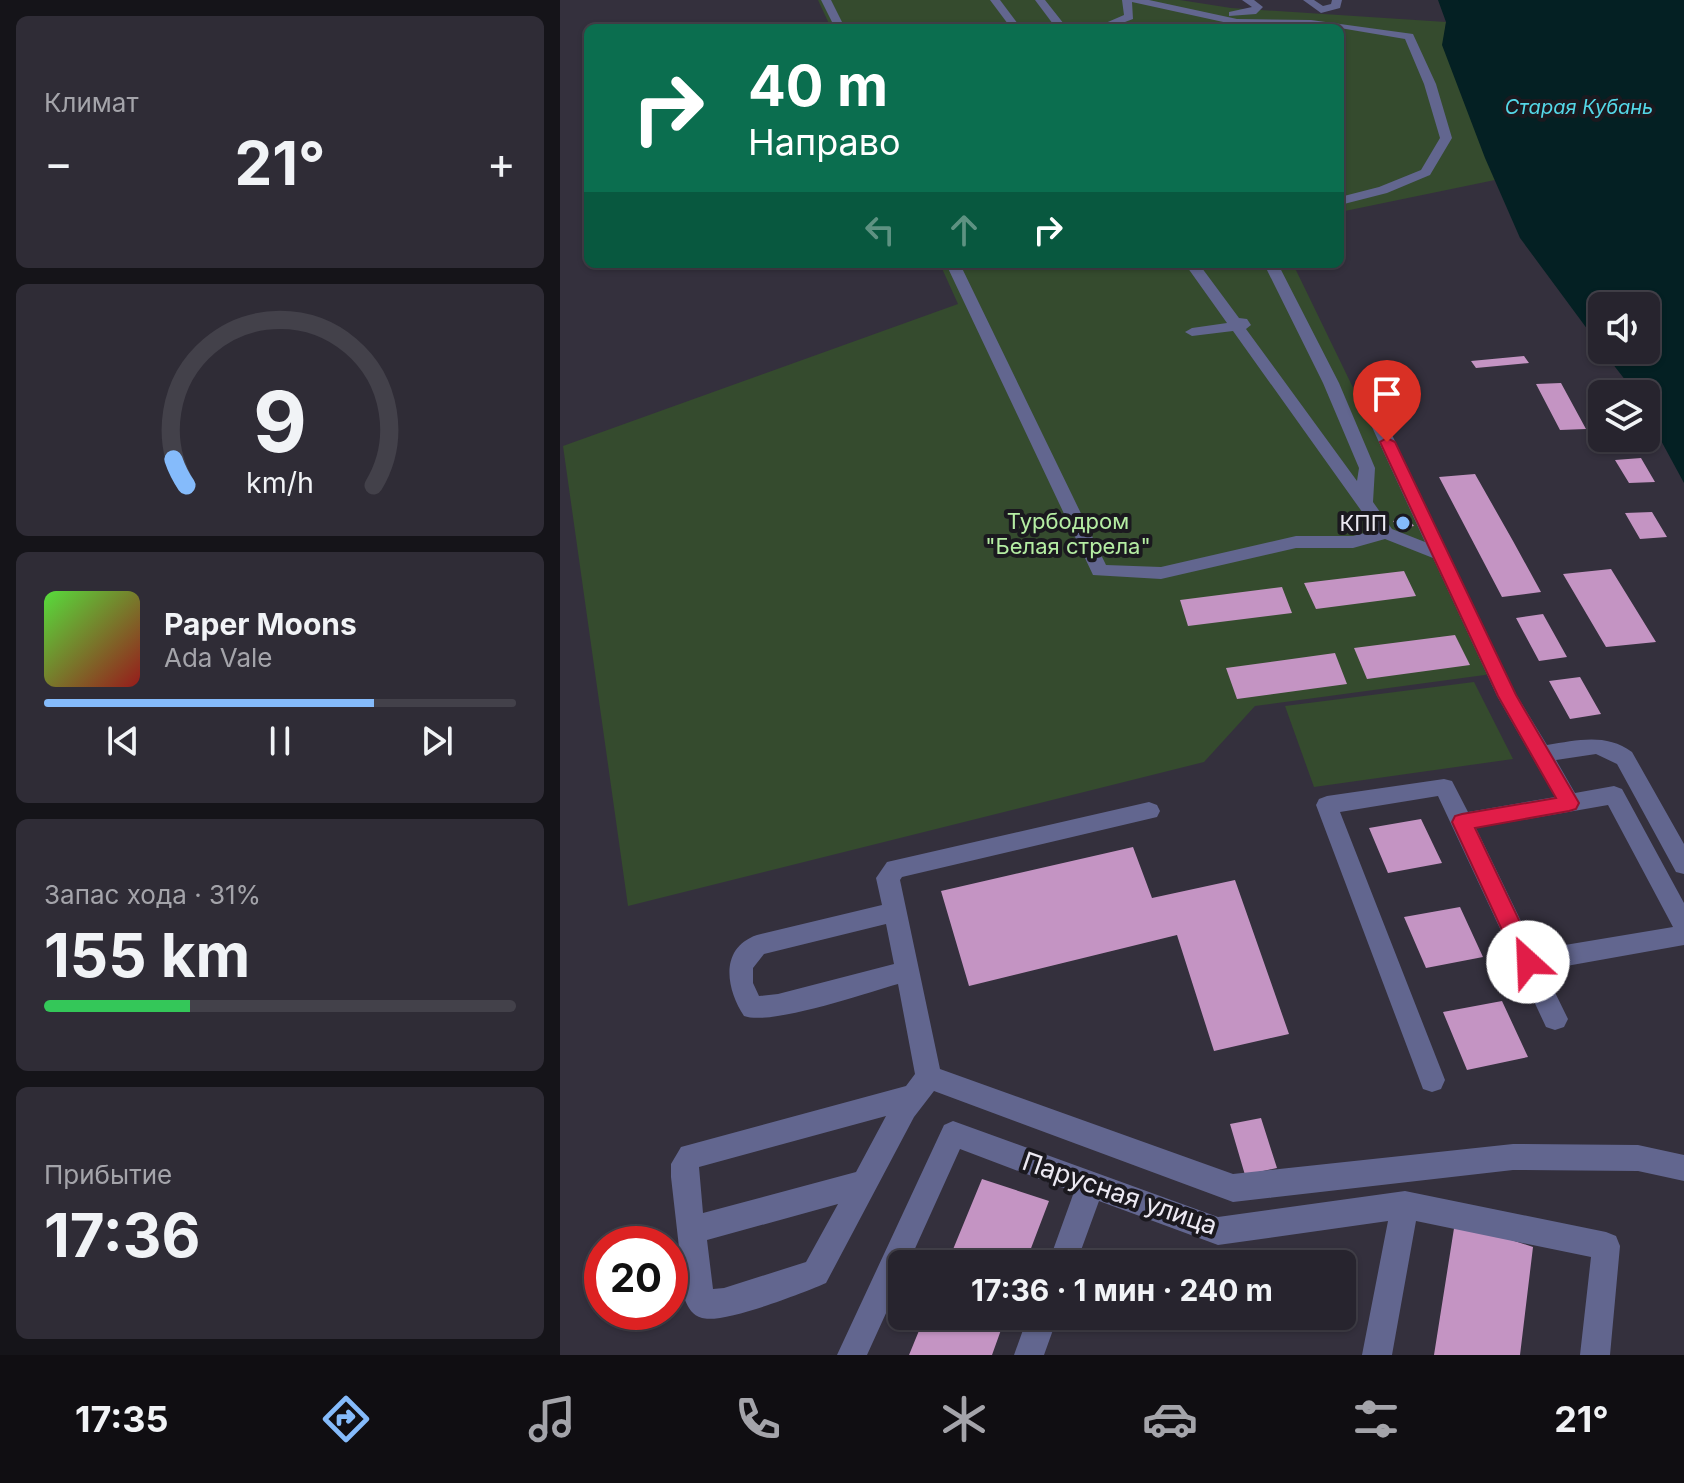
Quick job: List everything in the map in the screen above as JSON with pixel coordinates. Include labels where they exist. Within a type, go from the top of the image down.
[{"type":"street","points":[[826,0],[838,24]]},
{"type":"street","points":[[995,0],[1013,24]]},
{"type":"street","points":[[1040,0],[1058,24]]},
{"type":"street","points":[[1110,24],[1129,17],[1127,0]]},
{"type":"street","points":[[1135,0],[1229,24]]},
{"type":"street","points":[[1233,24],[1231,14],[1252,12],[1258,7],[1247,0]]},
{"type":"street","points":[[1257,0],[1268,0]]},
{"type":"street","points":[[1308,0],[1321,10],[1336,6],[1337,0]]},
{"type":"street","points":[[1272,24],[1319,24]]},
{"type":"street","points":[[1344,27],[1409,36],[1430,84],[1446,138],[1426,172],[1383,190],[1344,200]]},
{"type":"street","points":[[955,268],[1100,571],[1161,573],[1296,542],[1353,542],[1386,533]]},
{"type":"street","points":[[1195,268],[1386,533],[1442,555]]},
{"type":"street","points":[[1273,268],[1331,383],[1367,468],[1364,502]]},
{"type":"street","points":[[1192,332],[1237,326]]},
{"type":"street","points":[[1374,414],[1507,696],[1569,803]]},
{"type":"street","points":[[1542,754],[1597,746],[1614,747],[1634,773],[1684,865]]},
{"type":"street","points":[[1432,1080],[1327,805],[1444,787],[1555,1019]]},
{"type":"street","points":[[1462,822],[1614,795],[1684,925]]},
{"type":"street","points":[[1149,811],[895,869],[888,878],[907,971],[922,1087],[905,1108],[816,1273],[724,1303],[705,1304],[700,1300],[685,1177],[685,1164],[691,1156],[922,1087],[1233,1188],[1513,1157],[1638,1158],[1684,1168],[1684,1177]]},
{"type":"street","points":[[895,912],[757,945],[745,955],[740,966],[741,992],[753,1008],[778,1005],[907,971]]},
{"type":"street","points":[[1528,962],[1684,935]]},
{"type":"street","name":"Парусная улица","points":[[852,1355],[953,1134],[1218,1231],[1405,1205],[1606,1246],[1595,1355]]},
{"type":"street","points":[[691,1230],[865,1183]]},
{"type":"street","points":[[1067,1250],[1090,1186]]},
{"type":"street","points":[[1377,1355],[1405,1205]]},
{"type":"street","points":[[1029,1355],[1038,1330]]},
{"type":"green space","points":[[818,0],[1180,0],[1231,8],[1446,22],[1443,45],[1495,180],[1344,211],[1344,24],[829,24]]},
{"type":"green space","name":"Турбодром \"Белая стрела\"","points":[[942,268],[1295,268],[1492,674],[1255,706],[1204,762],[628,906],[563,446],[958,304]]},
{"type":"green space","points":[[1474,682],[1513,759],[1314,787],[1285,706]]},
{"type":"water","name":"Старая Кубань","points":[[1438,0],[1684,0],[1684,483],[1660,439],[1660,380],[1625,380],[1613,364],[1660,364],[1660,292],[1588,292],[1588,330],[1520,238],[1485,158],[1442,45],[1446,22]]},
{"type":"building","points":[[1524,356],[1529,363],[1476,368],[1471,361]]},
{"type":"building","points":[[1392,375],[1410,405],[1395,407],[1377,376]]},
{"type":"building","points":[[1561,383],[1586,429],[1560,430],[1536,384]]},
{"type":"building","points":[[1641,458],[1655,482],[1629,483],[1615,460]]},
{"type":"building","points":[[1475,474],[1541,592],[1502,597],[1439,477]]},
{"type":"building","points":[[1652,512],[1667,537],[1640,539],[1625,513]]},
{"type":"building","name":"КПП","points":[[1408,518],[1414,526],[1398,529],[1393,521]]},
{"type":"building","points":[[1611,569],[1656,642],[1606,647],[1563,574]]},
{"type":"building","points":[[1404,571],[1416,596],[1316,609],[1304,583]]},
{"type":"building","points":[[1282,587],[1292,613],[1188,626],[1180,600]]},
{"type":"building","points":[[1543,614],[1567,657],[1539,661],[1516,618]]},
{"type":"building","points":[[1455,635],[1470,665],[1367,679],[1354,648]]},
{"type":"building","points":[[1335,653],[1347,684],[1237,699],[1226,668]]},
{"type":"building","points":[[1580,677],[1601,714],[1570,719],[1549,681]]},
{"type":"building","points":[[1421,819],[1442,863],[1388,873],[1369,828]]},
{"type":"building","points":[[1133,847],[1152,898],[1235,880],[1289,1034],[1214,1051],[1177,935],[969,986],[941,891]]},
{"type":"building","points":[[1460,907],[1483,957],[1426,968],[1404,917]]},
{"type":"building","points":[[1502,1001],[1528,1057],[1467,1070],[1443,1012]]},
{"type":"building","points":[[1261,1118],[1277,1168],[1245,1175],[1230,1124]]},
{"type":"building","points":[[982,1179],[1049,1201],[1030,1250],[953,1250]]},
{"type":"building","points":[[1455,1222],[1533,1247],[1520,1355],[1434,1355]]},
{"type":"building","points":[[919,1330],[1001,1330],[992,1355],[909,1355]]},
{"type":"place","name":"КПП","points":[[1403,523]]},
{"type":"route","points":[[1387,442],[1507,696],[1569,803],[1462,822],[1528,962]]}]
